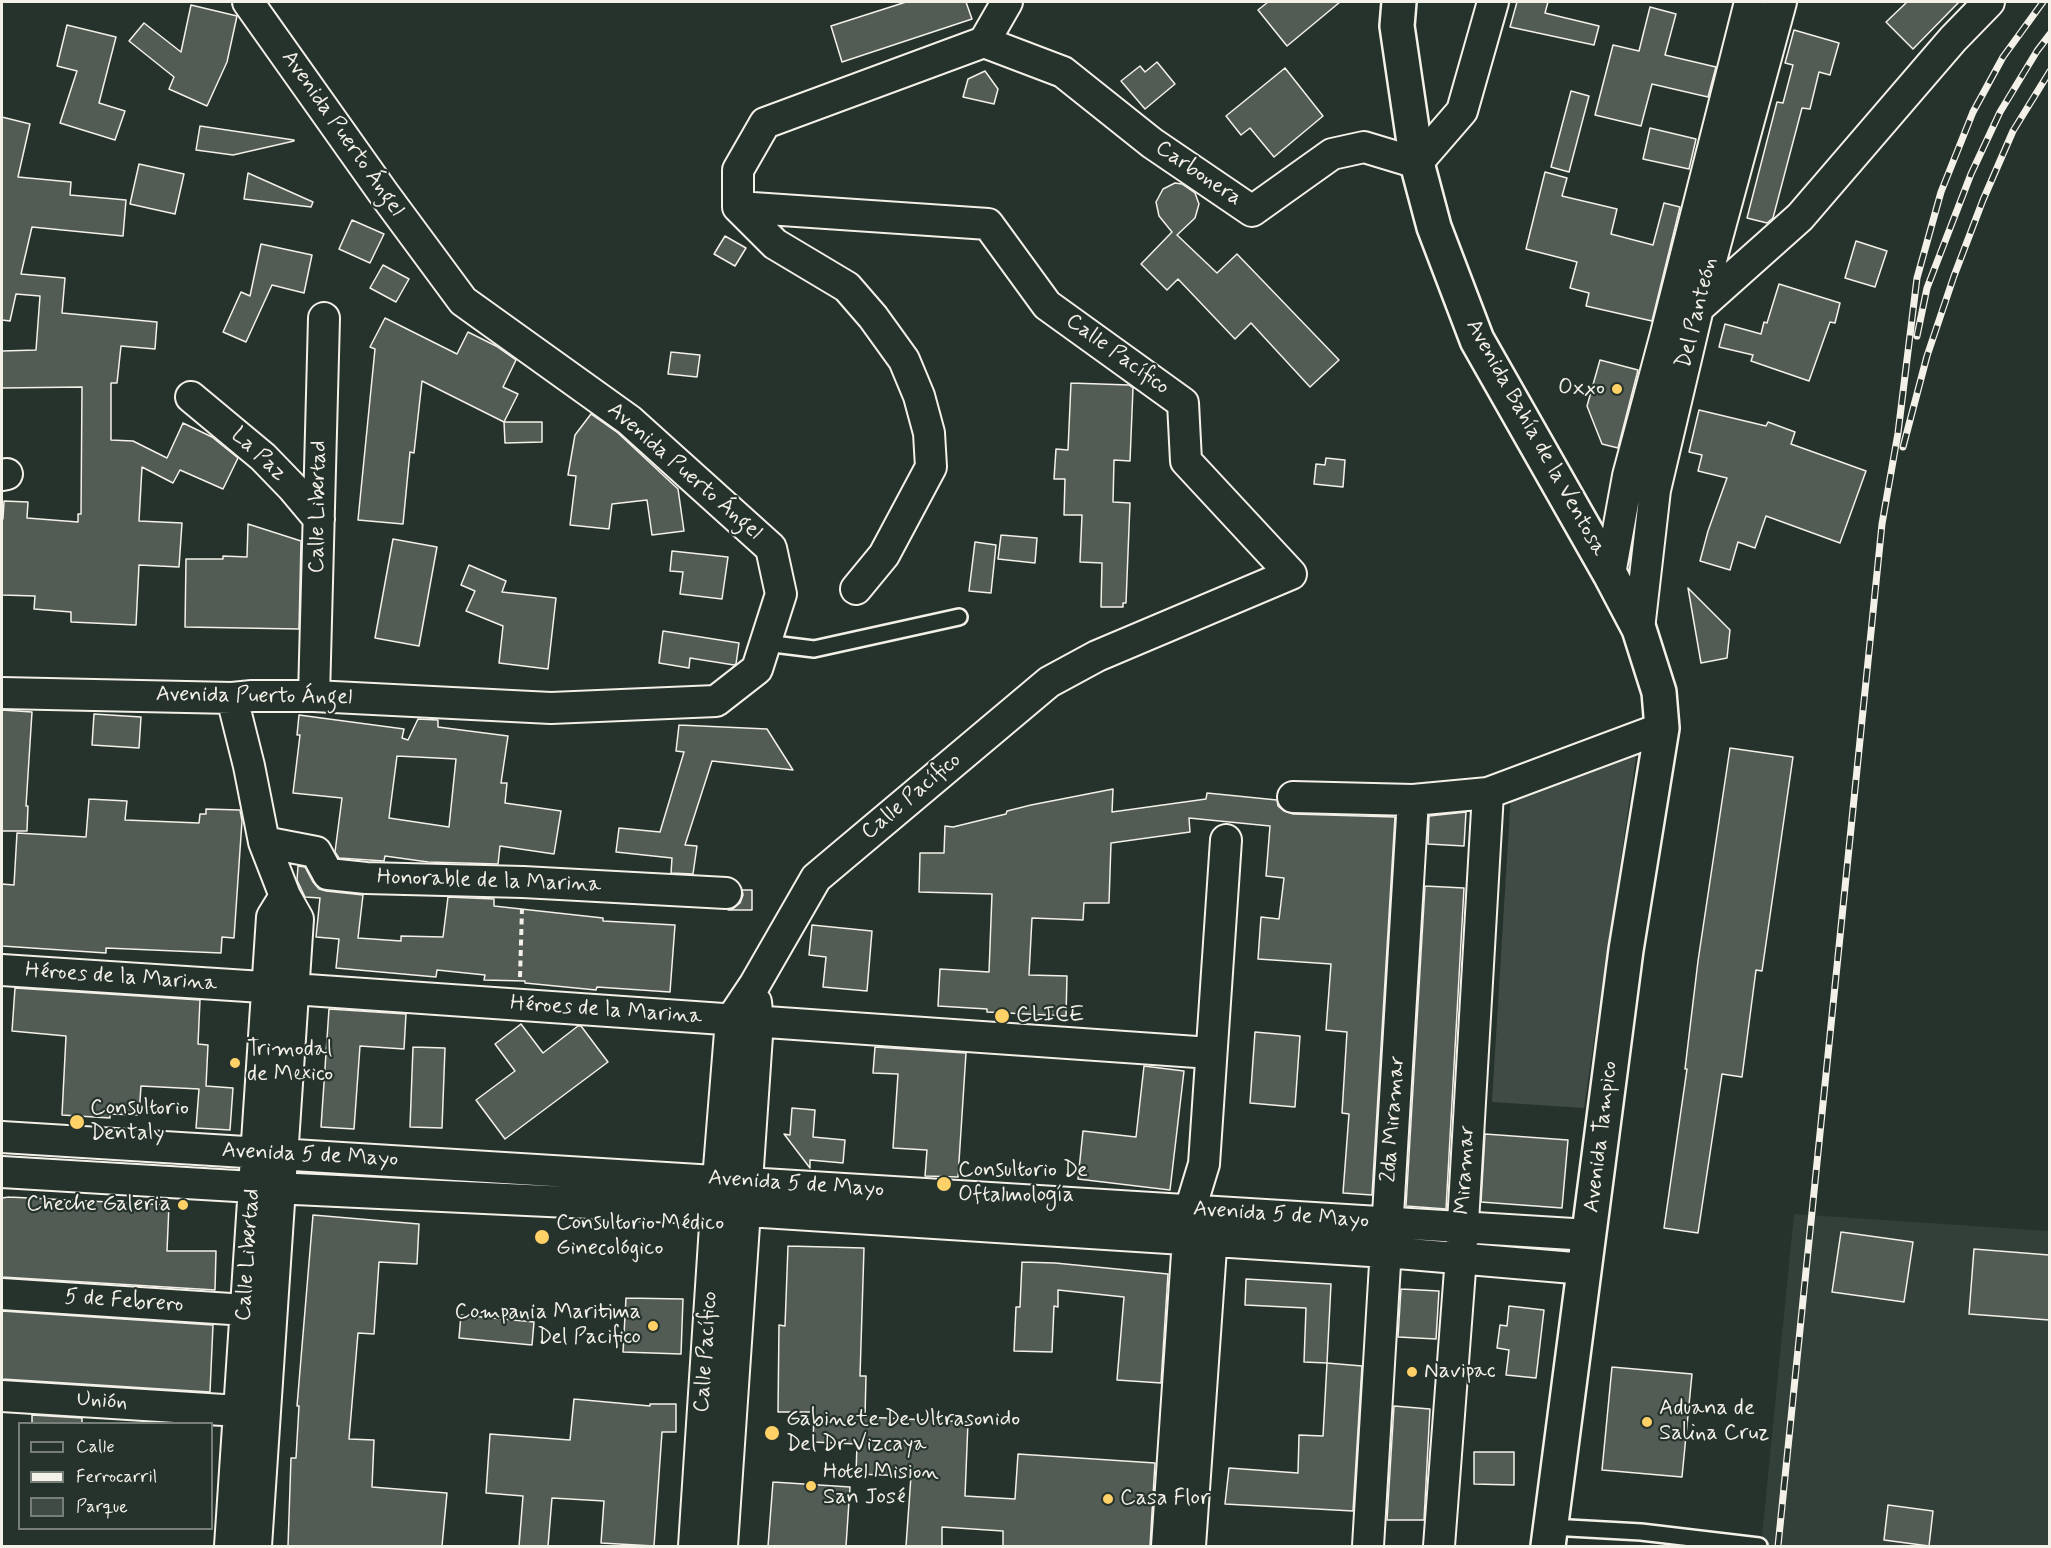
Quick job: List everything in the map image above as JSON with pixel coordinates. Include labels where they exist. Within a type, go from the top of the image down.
[{"type":"main road","name":"Avenida Bahía de la Ventosa","points":[[1399,2],[1397,26],[1417,163],[1434,227],[1477,340],[1610,574],[1639,630],[1659,692],[1662,728]]},
{"type":"main road","name":"Avenida Tampico","points":[[1550,1537],[1626,950],[1662,728]]},
{"type":"street","name":"Avenida Puerto Ángel","points":[[2,693],[232,698],[314,696],[551,708],[716,701],[756,669],[781,594],[771,548],[629,420],[463,301],[248,2]]},
{"type":"street","points":[[856,589],[884,555],[931,467],[929,433],[919,396],[904,360],[873,317],[847,287],[775,244],[738,207],[738,170],[765,123],[984,42],[1007,2]]},
{"type":"street","points":[[1417,163],[1462,111],[1493,2]]},
{"type":"street","name":"Del Panteón","points":[[1610,574],[1628,476],[1750,2]]},
{"type":"street","name":"Del Panteón","points":[[1639,630],[1655,490],[1698,308],[1781,2]]},
{"type":"street","points":[[1698,308],[1800,216],[1953,39],[1989,2]]},
{"type":"street","name":"Carbonera","points":[[984,42],[1063,72],[1152,143],[1252,211],[1332,154],[1364,147],[1417,163]]},
{"type":"street","name":"Calle Pacífico","points":[[694,1546],[731,1196],[745,1020],[755,984],[816,878],[1049,682],[1097,656],[1291,574],[1186,461],[1183,403],[1047,305],[988,224],[738,207]]},
{"type":"street","name":"Calle Libertad","points":[[314,696],[324,318]]},
{"type":"street","name":"La Paz","points":[[191,397],[263,457],[319,519]]},
{"type":"street","name":"Calle Libertad","points":[[232,698],[249,766],[264,842],[285,896],[298,919],[280,988],[267,1187],[256,1546]]},
{"type":"street","points":[[1293,797],[1413,800],[1488,793],[1662,728]]},
{"type":"street","name":"Miramar","points":[[1439,1546],[1461,1257],[1488,793]]},
{"type":"street","name":"2da Miramar","points":[[1368,1546],[1413,800]]},
{"type":"street","points":[[1190,1546],[1204,1164],[1226,840]]},
{"type":"street","name":"Honorable de la Marina","points":[[264,842],[316,852],[328,874],[366,878],[523,882],[726,892]]},
{"type":"street","name":"Héroes de la Marina","points":[[2,970],[1211,1053]]},
{"type":"street","name":"Avenida 5 de Mayo","points":[[2,1137],[269,1154],[731,1196],[1386,1238],[1461,1257],[1585,1269]]},
{"type":"street","name":"Avenida 5 de Mayo","points":[[2,1172],[267,1187],[731,1196]]},
{"type":"street","name":"Calle Libertad","points":[[230,1546],[246,1310],[267,1187]]},
{"type":"street","name":"Calle Pacífico","points":[[722,1546],[731,1196]]},
{"type":"street","points":[[1167,1546],[1201,1226]]},
{"type":"street","name":"Avenida 5 de Mayo","points":[[1386,1238],[1462,1228],[1589,1235]]},
{"type":"street","name":"5 de Febrero","points":[[2,1294],[246,1310]]},
{"type":"street","name":"Unión","points":[[2,1396],[239,1411]]},
{"type":"lane","points":[[765,643],[814,649],[959,617]]},
{"type":"lane","points":[[1550,1537],[1641,1532],[1759,1546]]},
{"type":"path","points":[[519,1004],[523,882]]},
{"type":"shaded area","points":[[1794,1214],[2049,1231],[2049,1546],[1761,1546]]},
{"type":"green space","points":[[1637,750],[1584,1108],[1492,1102],[1511,793]]},
{"type":"building","points":[[906,2],[966,2],[972,19],[842,62],[831,26]]},
{"type":"building","points":[[1268,2],[1340,2],[1287,46],[1258,10]]},
{"type":"building","points":[[1517,2],[1548,2],[1545,13],[1599,26],[1594,45],[1510,27]]},
{"type":"building","points":[[1907,2],[1959,2],[1913,49],[1886,22]]},
{"type":"building","points":[[191,5],[237,16],[227,62],[207,106],[169,89],[174,77],[129,41],[144,23],[181,52]]},
{"type":"building","points":[[1650,7],[1676,14],[1665,55],[1716,67],[1708,97],[1652,84],[1641,126],[1595,115],[1613,45],[1639,51]]},
{"type":"building","points":[[67,25],[116,37],[99,103],[125,111],[115,140],[60,123],[77,71],[57,66]]},
{"type":"building","points":[[1794,30],[1839,43],[1830,75],[1819,72],[1810,109],[1802,108],[1773,218],[1767,223],[1747,218],[1777,102],[1783,103],[1793,65],[1785,63]]},
{"type":"building","points":[[1157,62],[1175,84],[1145,109],[1121,81],[1140,66],[1145,72]]},
{"type":"building","points":[[1285,68],[1323,116],[1274,157],[1250,128],[1241,135],[1226,116]]},
{"type":"building","points":[[985,71],[998,89],[994,104],[963,97],[968,79]]},
{"type":"building","points":[[1571,91],[1589,96],[1569,172],[1551,167]]},
{"type":"building","points":[[2,117],[30,124],[18,177],[71,182],[70,195],[126,200],[123,236],[32,227],[21,274],[65,278],[62,313],[157,322],[155,349],[121,346],[117,383],[111,383],[111,440],[133,441],[167,458],[183,423],[212,437],[238,458],[223,489],[180,470],[173,483],[142,467],[139,521],[182,523],[179,567],[139,565],[136,625],[71,622],[71,612],[34,609],[35,596],[2,595],[4,501],[28,502],[27,518],[78,522],[78,514],[81,514],[82,387],[2,388],[2,351],[36,350],[40,296],[16,294],[10,321],[2,320]]},
{"type":"building","points":[[200,126],[294,141],[233,155],[196,150]]},
{"type":"building","points":[[1650,128],[1696,139],[1689,169],[1643,159]]},
{"type":"building","points":[[139,164],[184,174],[175,214],[130,204]]},
{"type":"building","points":[[1545,172],[1567,178],[1562,196],[1617,209],[1611,234],[1653,245],[1664,203],[1680,207],[1652,321],[1586,306],[1589,293],[1570,288],[1577,262],[1526,249]]},
{"type":"building","points":[[248,173],[313,202],[311,207],[244,199]]},
{"type":"building","points":[[1175,183],[1182,184],[1195,193],[1199,204],[1195,218],[1177,235],[1217,273],[1237,254],[1339,360],[1310,387],[1251,323],[1235,339],[1178,279],[1167,290],[1141,264],[1172,232],[1159,216],[1156,202],[1163,189]]},
{"type":"building","points":[[352,220],[384,234],[370,263],[339,249]]},
{"type":"building","points":[[725,236],[746,248],[735,266],[714,254]]},
{"type":"building","points":[[1856,241],[1887,251],[1875,287],[1845,278]]},
{"type":"building","points":[[261,244],[312,255],[304,293],[272,285],[246,342],[223,332],[241,292],[250,296]]},
{"type":"building","points":[[383,265],[409,279],[396,302],[370,288]]},
{"type":"building","points":[[1779,284],[1840,303],[1835,323],[1830,322],[1809,381],[1751,361],[1753,355],[1719,347],[1725,324],[1761,334],[1764,322],[1767,323]]},
{"type":"building","points":[[385,318],[457,354],[468,332],[496,346],[516,360],[503,387],[518,394],[504,422],[422,381],[414,453],[410,452],[403,524],[358,520],[375,349],[370,347]]},
{"type":"building","points":[[671,352],[700,355],[697,377],[668,374]]},
{"type":"building","name":"Oxxo","points":[[1600,360],[1638,370],[1618,448],[1602,444],[1587,406]]},
{"type":"building","points":[[1071,383],[1129,385],[1133,388],[1130,461],[1114,460],[1113,502],[1130,503],[1126,603],[1123,603],[1123,607],[1101,607],[1102,563],[1080,562],[1082,515],[1064,515],[1065,479],[1054,479],[1056,449],[1068,450]]},
{"type":"building","points":[[1699,410],[1766,426],[1768,422],[1795,432],[1791,444],[1866,471],[1840,543],[1766,516],[1755,548],[1738,542],[1730,570],[1700,561],[1727,478],[1698,471],[1702,455],[1689,452]]},
{"type":"building","points":[[591,414],[618,433],[678,489],[684,531],[652,535],[647,500],[612,504],[609,529],[570,525],[576,476],[568,475],[575,435]]},
{"type":"building","points":[[504,422],[542,422],[542,442],[505,443]]},
{"type":"building","points":[[1326,458],[1345,460],[1343,487],[1314,484],[1316,464],[1325,465]]},
{"type":"building","points":[[248,524],[301,541],[299,629],[185,627],[186,559],[247,557]]},
{"type":"building","points":[[1001,535],[1037,538],[1035,563],[998,559]]},
{"type":"building","points":[[393,539],[437,547],[419,646],[375,638]]},
{"type":"building","points":[[975,542],[996,545],[991,593],[969,591]]},
{"type":"building","points":[[672,551],[728,557],[722,599],[680,594],[683,572],[670,571]]},
{"type":"building","points":[[469,565],[506,581],[502,592],[556,598],[548,669],[499,663],[503,626],[466,611],[475,591],[461,585]]},
{"type":"building","points":[[1688,588],[1730,630],[1727,658],[1701,663]]},
{"type":"building","points":[[663,631],[739,643],[736,664],[690,658],[689,668],[659,663]]},
{"type":"building","points":[[2,710],[32,712],[26,806],[28,806],[27,831],[2,831]]},
{"type":"building","points":[[94,714],[141,717],[139,748],[92,745]]},
{"type":"building","points":[[299,715],[404,729],[402,738],[408,740],[418,719],[438,720],[438,727],[508,736],[501,783],[507,783],[505,803],[561,811],[554,854],[500,846],[498,864],[428,862],[385,856],[384,861],[339,858],[335,852],[342,798],[293,793],[300,735],[297,735]],"holes":[[[397,756],[456,759],[449,827],[389,818]]]},
{"type":"building","points":[[679,725],[767,729],[793,770],[712,761],[685,845],[697,846],[693,874],[671,873],[672,858],[616,852],[619,828],[660,832],[684,752],[676,751]]},
{"type":"building","points":[[1730,748],[1793,757],[1762,971],[1756,970],[1742,1077],[1722,1074],[1698,1233],[1664,1228],[1687,1069],[1685,1069],[1698,961]]},
{"type":"building","points":[[1113,789],[1112,812],[1206,799],[1207,793],[1277,800],[1278,806],[1293,814],[1395,817],[1372,1195],[1343,1193],[1349,1114],[1342,1113],[1347,1032],[1326,1030],[1331,964],[1258,959],[1261,917],[1279,919],[1284,878],[1266,876],[1270,826],[1189,818],[1190,832],[1111,843],[1109,903],[1084,903],[1083,920],[1032,918],[1029,975],[1067,976],[1066,1016],[987,1012],[987,1009],[938,1006],[940,969],[989,972],[992,894],[919,892],[920,853],[944,853],[945,826],[953,827],[1006,814],[1007,811],[1031,805]]},
{"type":"building","points":[[89,799],[127,801],[125,820],[199,823],[200,814],[206,814],[206,809],[240,810],[242,821],[234,938],[222,937],[221,953],[106,948],[106,953],[2,946],[2,884],[14,885],[17,833],[86,837]]},
{"type":"building","points":[[1466,812],[1464,846],[1428,844],[1429,816]]},
{"type":"building","points":[[298,866],[305,867],[319,889],[363,895],[358,938],[401,941],[401,936],[443,937],[448,897],[494,899],[494,906],[603,918],[603,921],[675,925],[670,992],[597,987],[596,990],[525,983],[525,981],[484,980],[485,975],[437,970],[436,977],[336,968],[339,939],[316,937],[320,898],[305,897],[297,880]]},
{"type":"building","points":[[1425,886],[1464,888],[1446,1209],[1406,1206]]},
{"type":"building","points":[[742,890],[752,890],[752,910],[728,910],[740,903]]},
{"type":"building","points":[[812,925],[872,931],[867,991],[823,987],[826,957],[809,955]]},
{"type":"building","points":[[15,988],[200,1000],[198,1044],[208,1045],[206,1086],[233,1088],[230,1130],[196,1128],[199,1089],[141,1086],[139,1115],[110,1114],[110,1118],[62,1115],[66,1036],[12,1031]]},
{"type":"building","points":[[329,1009],[406,1014],[404,1049],[360,1046],[354,1129],[321,1127]]},
{"type":"building","points":[[521,1024],[543,1053],[581,1026],[608,1062],[505,1139],[476,1100],[515,1071],[495,1044]]},
{"type":"building","points":[[1255,1032],[1300,1036],[1295,1107],[1250,1103]]},
{"type":"building","points":[[413,1047],[445,1048],[442,1128],[410,1127]]},
{"type":"building","points":[[875,1047],[966,1053],[958,1177],[925,1176],[927,1150],[893,1148],[898,1074],[873,1073]]},
{"type":"building","points":[[1144,1066],[1184,1071],[1170,1190],[1078,1179],[1083,1131],[1136,1137]]},
{"type":"building","points":[[792,1108],[815,1110],[813,1137],[845,1140],[843,1163],[810,1160],[810,1168],[784,1134],[790,1135]]},
{"type":"building","points":[[1485,1134],[1568,1140],[1562,1208],[1481,1202]]},
{"type":"building","points":[[2,1198],[169,1205],[167,1251],[216,1251],[215,1290],[2,1277]]},
{"type":"building","points":[[313,1215],[419,1224],[417,1264],[379,1262],[374,1334],[358,1333],[349,1439],[374,1440],[372,1487],[447,1493],[442,1546],[288,1546],[291,1458],[296,1458],[299,1406],[297,1406]]},
{"type":"building","points":[[1841,1232],[1913,1242],[1904,1302],[1832,1292]]},
{"type":"building","points":[[788,1246],[864,1248],[860,1376],[866,1376],[865,1417],[968,1422],[965,1496],[1015,1499],[1018,1454],[1155,1463],[1150,1546],[1003,1546],[1003,1531],[942,1527],[942,1546],[906,1546],[911,1476],[856,1474],[857,1444],[813,1442],[814,1412],[778,1412],[779,1325],[785,1326]]},
{"type":"building","points":[[1974,1249],[2049,1255],[2049,1320],[1969,1314]]},
{"type":"building","points":[[1022,1262],[1168,1274],[1161,1383],[1117,1380],[1124,1297],[1058,1290],[1058,1307],[1054,1306],[1052,1352],[1014,1351],[1016,1307],[1020,1307]]},
{"type":"building","points":[[1246,1279],[1331,1284],[1327,1363],[1304,1362],[1306,1308],[1245,1305]]},
{"type":"building","points":[[1401,1289],[1439,1291],[1436,1339],[1398,1337]]},
{"type":"building","name":"Compania Maritima Del Pacifico","points":[[626,1298],[683,1299],[681,1354],[623,1352]]},
{"type":"building","points":[[1509,1306],[1544,1310],[1536,1378],[1506,1375],[1509,1350],[1497,1348],[1500,1325],[1507,1326]]},
{"type":"building","points":[[2,1311],[213,1325],[210,1392],[2,1379]]},
{"type":"building","points":[[461,1315],[534,1322],[532,1345],[459,1338]]},
{"type":"building","points":[[1327,1363],[1362,1366],[1353,1511],[1225,1504],[1229,1468],[1298,1473],[1299,1435],[1323,1436]]},
{"type":"building","name":"Aduana de Salina Cruz","points":[[1612,1367],[1692,1374],[1682,1477],[1602,1470]]},
{"type":"building","points":[[574,1399],[650,1406],[650,1404],[676,1404],[676,1432],[662,1432],[654,1546],[601,1543],[604,1501],[552,1498],[548,1546],[519,1546],[523,1496],[486,1493],[490,1434],[570,1440]]},
{"type":"building","points":[[1394,1406],[1430,1409],[1424,1520],[1387,1520]]},
{"type":"building","points":[[32,1415],[82,1418],[82,1422],[32,1422]]},
{"type":"building","points":[[1474,1452],[1514,1452],[1514,1485],[1474,1484]]},
{"type":"building","points":[[773,1482],[850,1487],[846,1546],[768,1546]]},
{"type":"building","points":[[1888,1505],[1933,1511],[1929,1546],[1884,1540]]},
{"type":"railway","points":[[1778,1546],[1882,524],[1898,433],[1917,278],[1941,192],[1973,112],[2003,57],[2043,2]]},
{"type":"railway","points":[[1917,336],[1927,288],[1971,174],[2000,112],[2050,34]]},
{"type":"railway","points":[[1903,447],[1927,356],[1983,200],[2013,131],[2050,71]]},
{"type":"place","name":"Oxxo","points":[[1617,389]]},
{"type":"place","name":"CLICE","points":[[1002,1016]]},
{"type":"place","name":"Trimodal de Mexico","points":[[235,1063]]},
{"type":"place","name":"Consultorio Dentaly","points":[[77,1122]]},
{"type":"place","name":"Consultorio De Oftalmología","points":[[944,1184]]},
{"type":"place","name":"Cheche Galeria","points":[[183,1205]]},
{"type":"place","name":"Consultorio Médico Ginecológico","points":[[542,1237]]},
{"type":"place","name":"Compania Maritima Del Pacifico","points":[[653,1326]]},
{"type":"place","name":"Navipac","points":[[1412,1372]]},
{"type":"place","name":"Aduana de Salina Cruz","points":[[1647,1422]]},
{"type":"place","name":"Gabinete De Ultrasonido Del Dr Vizcaya","points":[[772,1433]]},
{"type":"place","name":"Hotel Mision San José","points":[[811,1486]]},
{"type":"place","name":"Casa Flor","points":[[1108,1499]]}]
